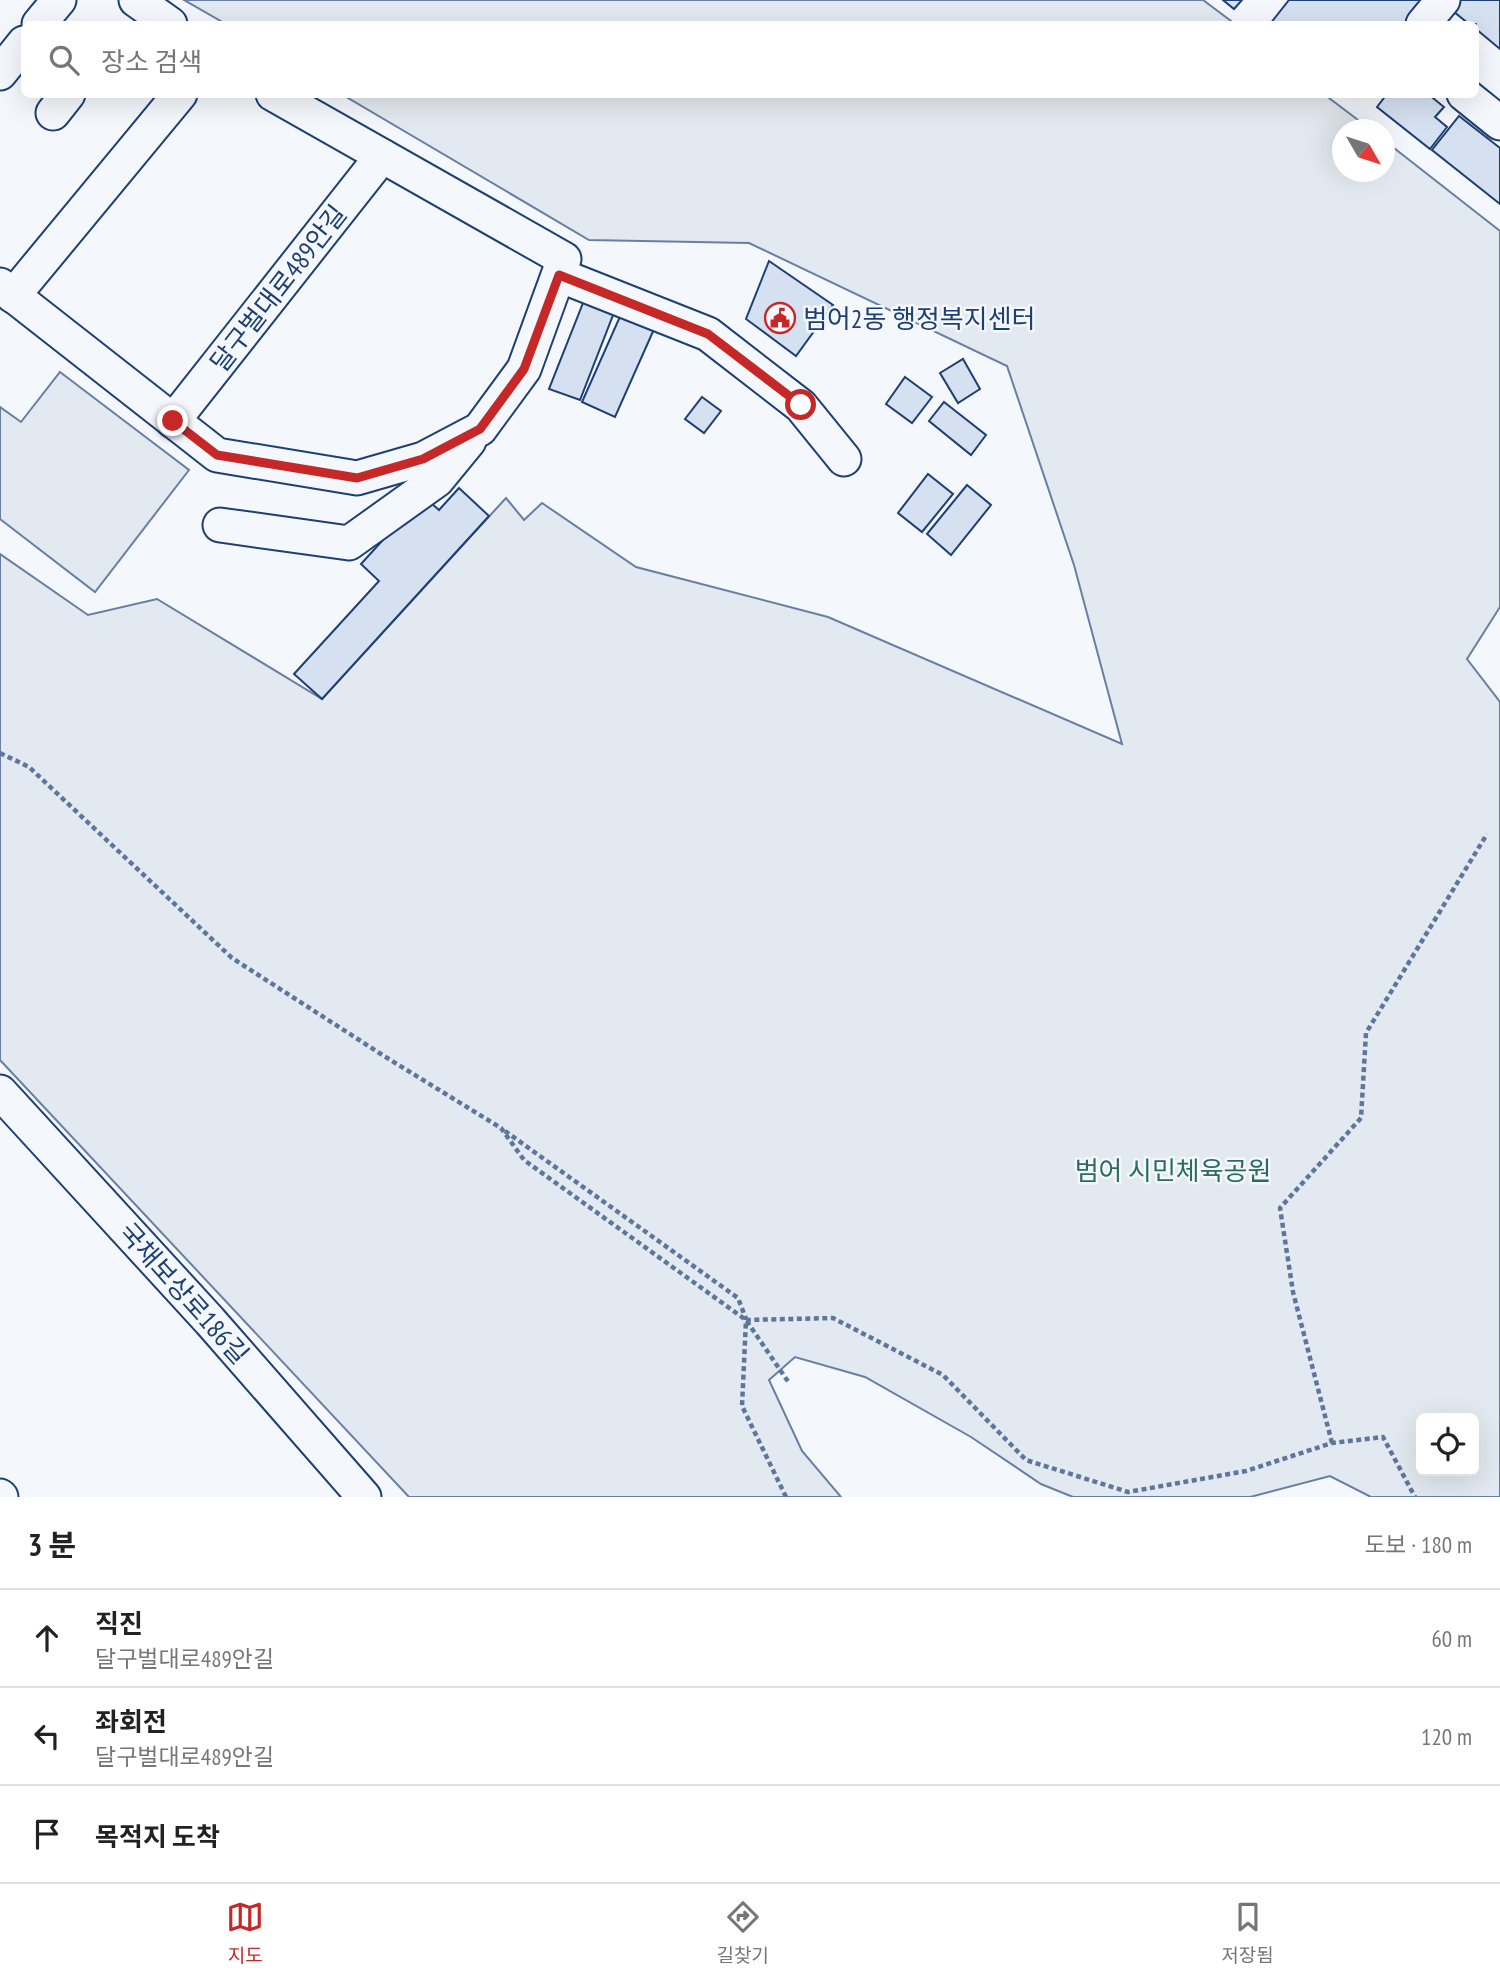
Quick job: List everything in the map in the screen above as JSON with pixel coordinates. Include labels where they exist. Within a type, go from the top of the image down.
[{"type":"street","points":[[42,21],[59,0]]},
{"type":"street","points":[[1426,21],[1443,0]]},
{"type":"street","points":[[135,10],[162,21]]},
{"type":"street","points":[[0,73],[21,47]]},
{"type":"street","points":[[176,98],[7,290],[217,455],[357,478],[423,459],[480,429]]},
{"type":"street","points":[[220,525],[349,543],[437,480],[480,429],[524,369],[565,259],[280,98]]},
{"type":"street","points":[[1469,98],[1500,123]]},
{"type":"street","name":"달구벌대로489안길","points":[[173,421],[382,156]]},
{"type":"street","points":[[559,275],[708,334],[801,405],[844,459]]},
{"type":"street","name":"국채보상로186길","points":[[0,1092],[210,1321],[364,1497]]},
{"type":"path","points":[[0,753],[29,767],[232,958],[501,1128],[738,1298],[747,1320],[789,1384]]},
{"type":"path","points":[[1332,1443],[1293,1292],[1280,1208],[1361,1118],[1366,1033],[1487,834]]},
{"type":"path","points":[[501,1128],[524,1160],[747,1320],[833,1318],[943,1375],[1026,1460],[1128,1492],[1246,1471],[1332,1443],[1383,1437],[1415,1497]]},
{"type":"path","points":[[747,1320],[742,1406],[786,1497]]},
{"type":"green space","points":[[184,0],[1203,0],[1231,21],[221,21]]},
{"type":"green space","name":"범어 시민체육공원","points":[[348,98],[1329,98],[1357,119],[1332,119],[1332,182],[1395,182],[1395,149],[1500,231],[1500,607],[1467,659],[1500,702],[1500,1497],[1371,1497],[1330,1476],[1250,1497],[1073,1497],[1041,1484],[971,1437],[865,1377],[795,1357],[769,1380],[802,1451],[841,1497],[409,1497],[0,1060],[0,554],[88,615],[157,599],[322,699],[506,498],[524,520],[542,503],[636,567],[828,617],[1122,744],[1074,565],[1007,366],[749,243],[589,240]]},
{"type":"green space","points":[[60,372],[189,470],[95,592],[0,519],[0,407],[21,422]]},
{"type":"building","points":[[1223,0],[1242,0],[1234,9]]},
{"type":"building","points":[[1289,0],[1431,0],[1414,21],[1272,21]]},
{"type":"building","points":[[1454,0],[1500,0],[1500,49],[1479,32],[1479,21],[1465,21],[1448,7]]},
{"type":"building","points":[[1384,98],[1433,98],[1444,107],[1435,117],[1447,127],[1430,149],[1377,107]]},
{"type":"building","points":[[1459,116],[1500,148],[1500,204],[1432,150]]},
{"type":"building","points":[[769,261],[833,305],[796,356],[746,319]]},
{"type":"building","points":[[585,298],[615,310],[580,400],[549,389]]},
{"type":"building","points":[[622,312],[655,327],[615,417],[582,402]]},
{"type":"building","points":[[963,359],[980,389],[958,403],[940,373]]},
{"type":"building","points":[[905,377],[932,397],[912,423],[886,404]]},
{"type":"building","points":[[702,397],[721,411],[704,433],[685,419]]},
{"type":"building","points":[[944,402],[986,435],[971,455],[929,421]]},
{"type":"building","points":[[928,474],[953,494],[922,532],[898,513]]},
{"type":"building","points":[[967,485],[991,505],[951,555],[927,534]]},
{"type":"building","points":[[459,488],[489,516],[322,699],[294,674],[379,581],[361,564],[423,496],[439,510]]},
{"type":"place","name":"범어2동 행정복지센터","points":[[780,318]]},
{"type":"route","points":[[173,421],[217,455],[357,478],[423,459],[480,429],[524,369],[559,275],[708,334],[801,405]]}]
